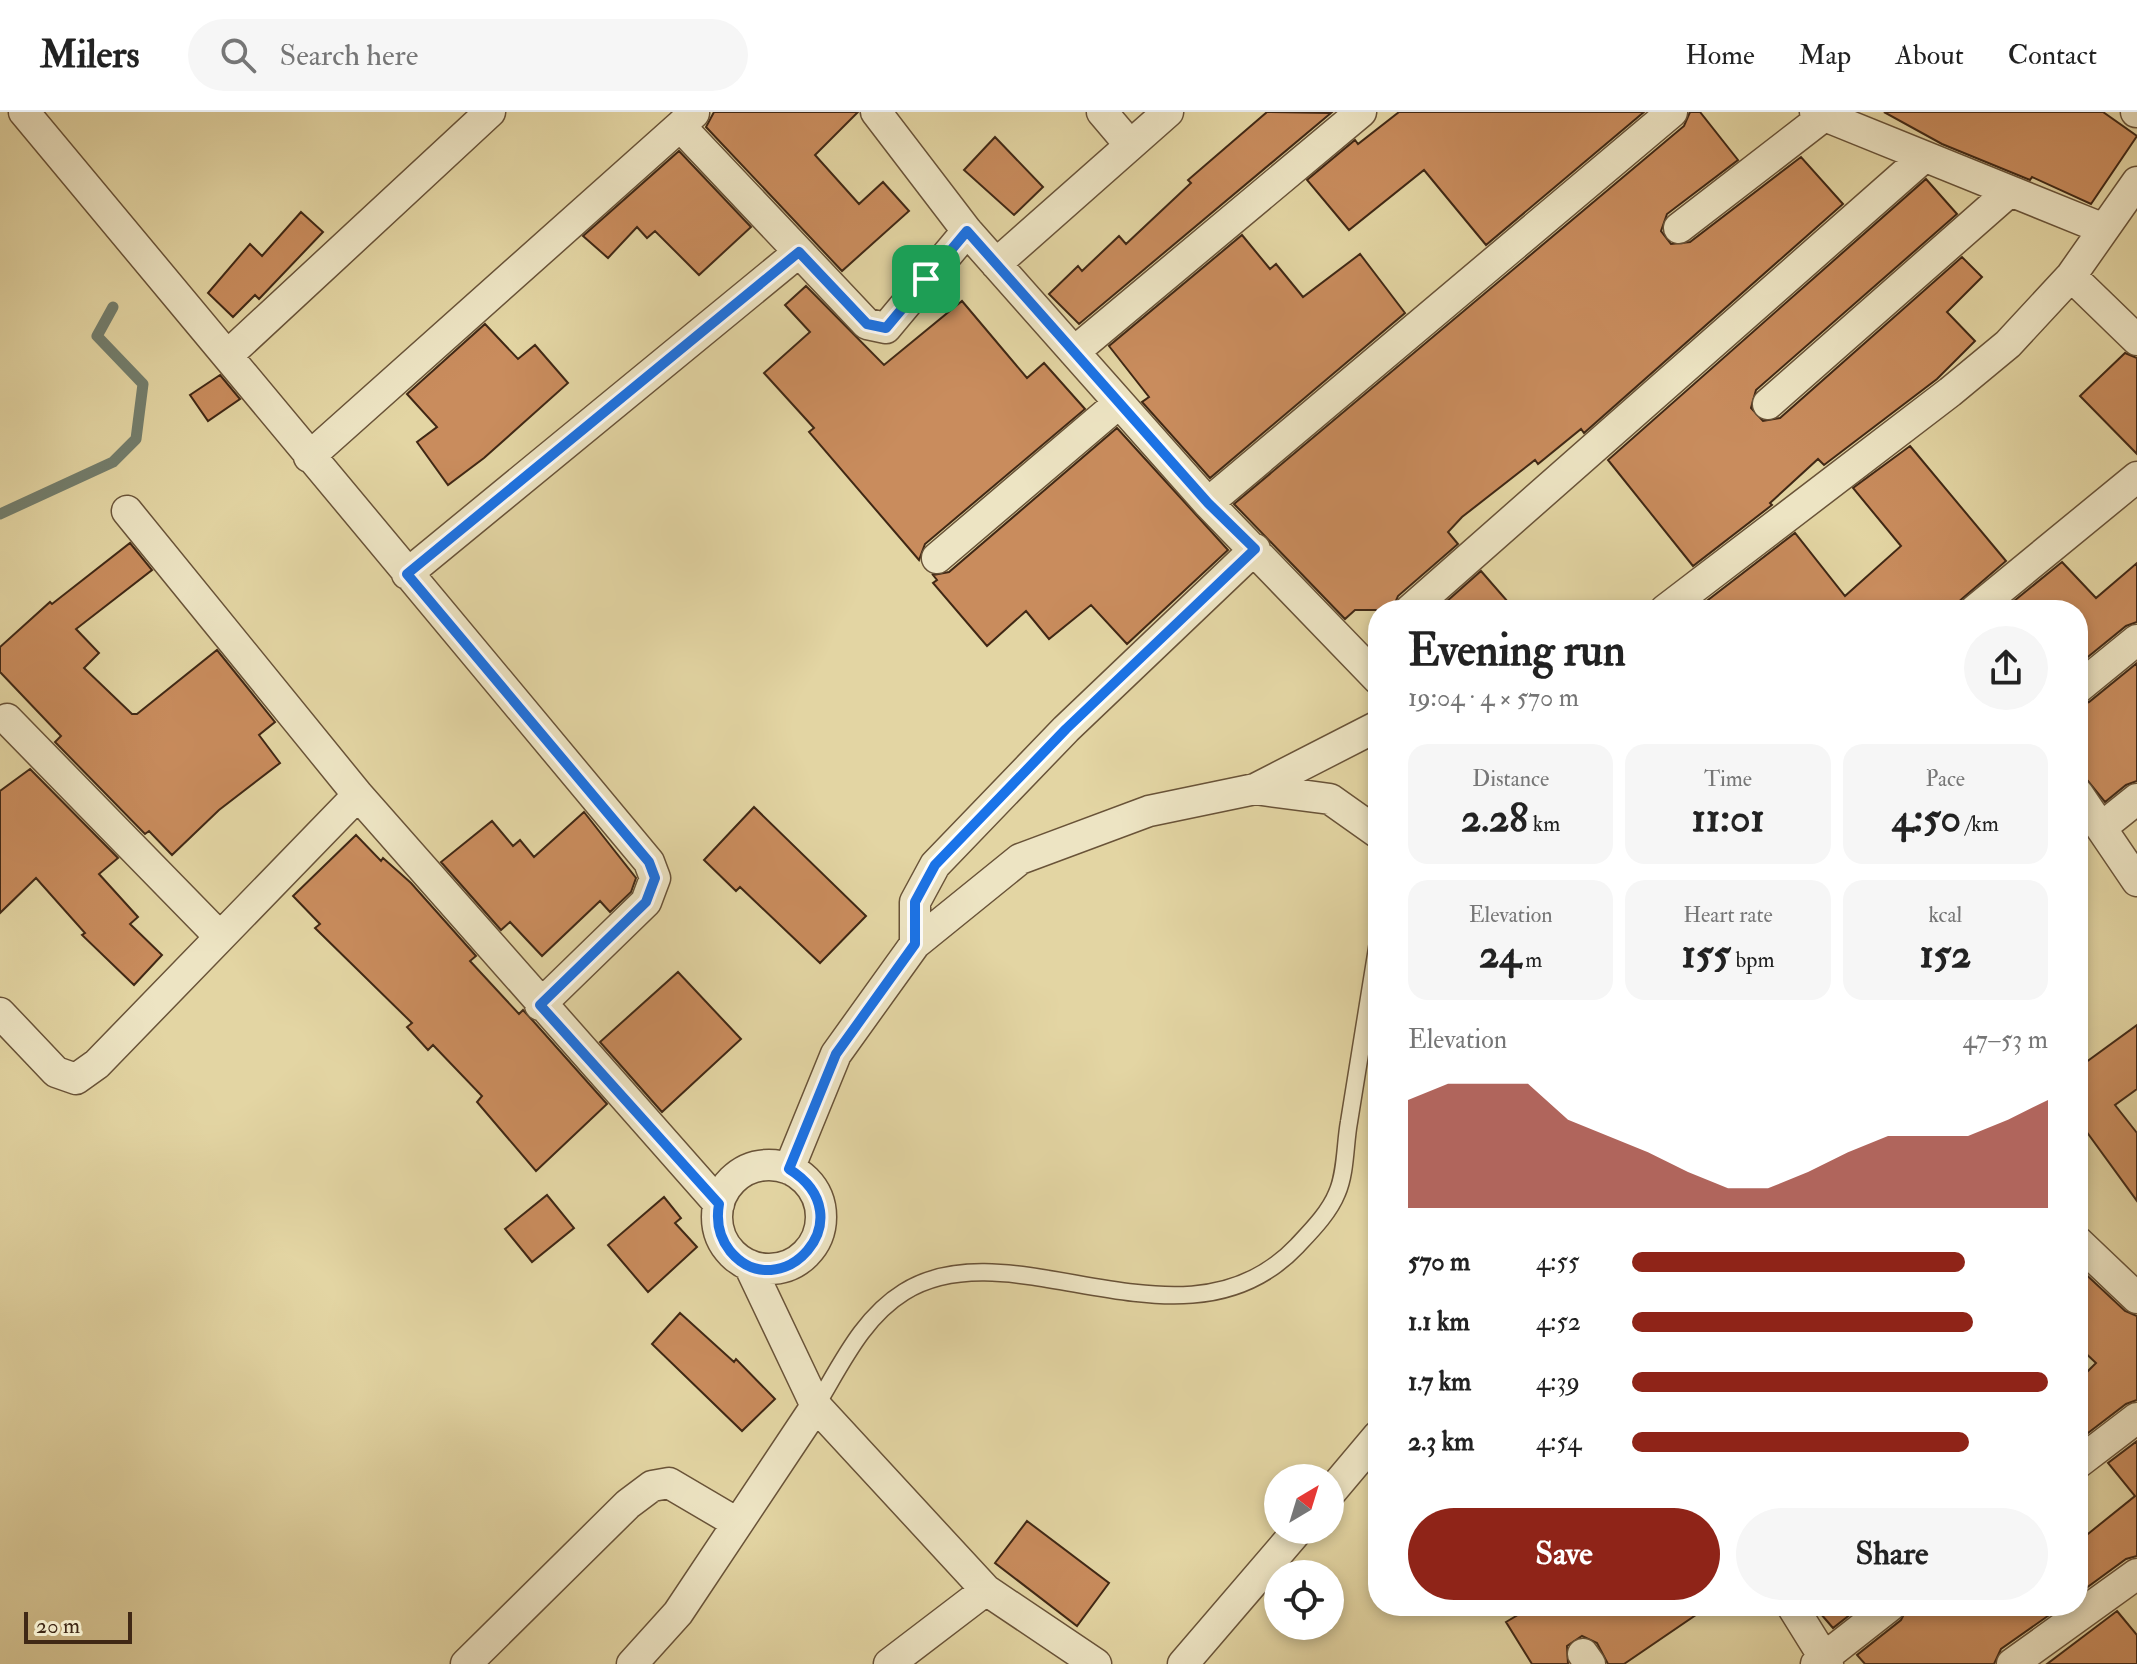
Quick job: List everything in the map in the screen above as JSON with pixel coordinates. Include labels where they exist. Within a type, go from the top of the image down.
[{"type":"street","points":[[24,112],[407,574],[633,838],[649,862],[655,878],[646,902],[540,1005]]},
{"type":"street","points":[[228,355],[490,112]]},
{"type":"street","points":[[876,112],[967,231],[1208,503],[1255,549],[1368,647]]},
{"type":"street","points":[[1102,112],[1130,145]]},
{"type":"street","points":[[996,264],[1168,112]]},
{"type":"street","points":[[1074,352],[1361,112]]},
{"type":"street","points":[[1208,503],[1672,112]]},
{"type":"street","points":[[1679,228],[1820,114],[2104,229]]},
{"type":"street","points":[[309,457],[688,119],[799,252],[867,324],[886,328],[967,231]]},
{"type":"street","points":[[1421,600],[1924,157]]},
{"type":"street","points":[[1678,600],[2008,344],[2071,276],[2137,182]]},
{"type":"street","points":[[1768,404],[2010,191]]},
{"type":"street","points":[[407,574],[799,252]]},
{"type":"street","points":[[2071,276],[2137,340]]},
{"type":"street","points":[[937,558],[1119,403]]},
{"type":"street","points":[[1987,600],[2137,477]]},
{"type":"street","points":[[127,511],[358,795],[540,1005],[719,1204]]},
{"type":"street","points":[[915,944],[915,902],[935,865],[1066,729],[1255,549]]},
{"type":"street","points":[[2088,680],[2137,640]]},
{"type":"street","points":[[7,719],[220,937]]},
{"type":"street","points":[[789,1169],[836,1054],[915,944],[1020,859],[1149,811],[1255,789],[1368,731]]},
{"type":"street","points":[[1255,789],[1330,799],[1368,826]]},
{"type":"street","points":[[0,1013],[56,1072],[76,1079],[97,1064],[358,795]]},
{"type":"street","points":[[2102,827],[2137,799]]},
{"type":"street","points":[[2088,810],[2137,881]]},
{"type":"street","points":[[749,1265],[781,1268],[808,1252],[817,1238],[820,1206],[804,1178],[789,1169],[766,1166],[743,1172],[730,1183],[719,1204],[719,1229],[724,1244],[749,1265],[816,1406],[986,1590],[1096,1664]]},
{"type":"street","points":[[2088,1251],[2137,1298]]},
{"type":"street","points":[[632,1664],[678,1613],[816,1406]]},
{"type":"street","points":[[2088,1455],[2137,1418]]},
{"type":"street","points":[[1344,1476],[1368,1448]]},
{"type":"street","points":[[466,1664],[628,1504],[652,1486],[669,1483],[737,1523]]},
{"type":"street","points":[[1183,1664],[1286,1544]]},
{"type":"street","points":[[2088,1609],[2137,1574]]},
{"type":"street","points":[[889,1664],[986,1590]]},
{"type":"street","points":[[1797,1616],[1822,1662],[1878,1616]]},
{"type":"street","points":[[2012,1664],[2079,1616]]},
{"type":"lane","points":[[816,1406],[866,1323],[904,1291],[943,1276],[996,1273],[1142,1295],[1225,1292],[1281,1263],[1312,1231],[1338,1192],[1368,1004]]},
{"type":"building","points":[[714,112],[858,112],[815,155],[859,204],[883,182],[909,211],[842,271],[706,127]]},
{"type":"building","points":[[1267,112],[1331,113],[1079,324],[1049,294],[1078,266],[1082,271],[1119,236],[1126,244],[1191,183],[1188,180]]},
{"type":"building","points":[[1399,112],[1644,112],[1486,245],[1424,170],[1349,230],[1307,180],[1355,140],[1358,144]]},
{"type":"building","points":[[1690,112],[1700,112],[1738,160],[1667,214],[1661,231],[1671,244],[1690,242],[1801,157],[1843,204],[1584,433],[1581,429],[1538,464],[1535,460],[1462,517],[1448,532],[1458,544],[1396,600],[1368,600],[1368,610],[1355,610],[1345,619],[1234,504],[1684,126]]},
{"type":"building","points":[[1884,112],[2103,112],[2137,136],[2091,204],[2032,177],[2030,180],[1942,144]]},
{"type":"building","points":[[995,137],[1043,187],[1014,215],[964,170]]},
{"type":"building","points":[[679,151],[751,227],[699,275],[655,231],[647,238],[637,227],[608,258],[583,236]]},
{"type":"building","points":[[1926,179],[1957,214],[1756,390],[1751,408],[1763,421],[1780,418],[1962,257],[1982,277],[1947,312],[1975,341],[1937,379],[1824,465],[1818,459],[1770,503],[1772,505],[1693,566],[1608,460]]},
{"type":"building","points":[[301,212],[323,232],[259,299],[255,295],[233,317],[208,293],[250,244],[262,256]]},
{"type":"building","points":[[1242,235],[1270,269],[1276,264],[1303,297],[1360,254],[1405,313],[1210,478],[1142,402],[1149,397],[1109,346]]},
{"type":"building","points":[[806,286],[884,365],[962,301],[1027,378],[1044,363],[1085,409],[925,544],[919,560],[809,432],[814,428],[764,373],[810,332],[785,305]]},
{"type":"building","points":[[485,324],[518,359],[535,345],[568,383],[484,458],[448,485],[417,442],[437,427],[407,394]]},
{"type":"building","points":[[2125,353],[2137,358],[2137,454],[2080,396]]},
{"type":"building","points":[[220,375],[240,399],[208,421],[190,395]]},
{"type":"building","points":[[1117,428],[1228,550],[1127,644],[1091,605],[1049,639],[1026,611],[987,646],[933,583],[937,580],[933,575],[949,572]]},
{"type":"building","points":[[1910,446],[2006,561],[1961,600],[1708,600],[1795,533],[1845,596],[1901,546],[1853,488]]},
{"type":"building","points":[[130,543],[152,570],[76,629],[99,653],[84,668],[132,714],[137,714],[217,650],[275,722],[259,735],[280,763],[219,810],[172,855],[149,831],[145,834],[55,742],[61,736],[0,672],[0,647],[50,602],[52,604]]},
{"type":"building","points":[[2062,562],[2096,598],[2137,563],[2137,622],[2126,626],[2088,657],[2088,600],[2015,600]]},
{"type":"building","points":[[1481,571],[1506,600],[1448,600]]},
{"type":"building","points":[[2137,663],[2137,781],[2126,785],[2105,802],[2088,781],[2089,702]]},
{"type":"building","points":[[30,769],[118,858],[99,874],[138,917],[130,924],[162,955],[134,985],[82,935],[85,933],[36,878],[0,913],[0,791]]},
{"type":"building","points":[[754,807],[866,916],[820,963],[740,887],[736,891],[704,860]]},
{"type":"building","points":[[584,812],[636,878],[631,892],[610,912],[600,901],[542,956],[510,922],[501,930],[441,862],[492,821],[513,846],[520,840],[534,857]]},
{"type":"building","points":[[356,835],[381,861],[383,858],[411,883],[476,956],[470,961],[519,1014],[523,1010],[607,1104],[536,1171],[477,1102],[482,1096],[433,1045],[428,1050],[407,1027],[412,1023],[315,928],[320,924],[293,896]]},
{"type":"building","points":[[678,972],[741,1039],[662,1112],[600,1042]]},
{"type":"building","points":[[2137,1025],[2137,1089],[2115,1105],[2137,1133],[2137,1201],[2088,1134],[2088,1061]]},
{"type":"building","points":[[547,1195],[574,1228],[532,1262],[505,1229]]},
{"type":"building","points":[[664,1197],[681,1218],[675,1223],[697,1247],[648,1292],[608,1245]]},
{"type":"building","points":[[2088,1276],[2125,1311],[2137,1316],[2137,1400],[2126,1404],[2088,1433],[2088,1371],[2096,1363],[2088,1355]]},
{"type":"building","points":[[680,1313],[734,1362],[736,1359],[775,1399],[742,1431],[652,1344]]},
{"type":"building","points":[[2137,1441],[2137,1556],[2126,1559],[2088,1587],[2088,1534],[2135,1496],[2108,1463]]},
{"type":"building","points":[[1027,1521],[1109,1583],[1077,1626],[995,1563]]},
{"type":"building","points":[[2117,1611],[2137,1635],[2137,1664],[2047,1664]]},
{"type":"building","points":[[1516,1616],[1694,1616],[1624,1664],[1608,1664],[1597,1643],[1582,1636],[1567,1646],[1568,1664],[1532,1664],[1506,1622]]},
{"type":"building","points":[[1823,1616],[1848,1616],[1833,1628]]},
{"type":"building","points":[[1903,1616],[2048,1616],[2001,1649],[1994,1664],[1865,1664],[1857,1655]]},
{"type":"waterway","points":[[0,514],[113,462],[136,439],[143,384],[97,336],[113,307]]},
{"type":"route","points":[[967,231],[1208,503],[1255,549],[1066,729],[935,865],[915,902],[915,944],[836,1054],[789,1169],[804,1178],[814,1191],[820,1206],[821,1222],[817,1238],[808,1252],[796,1262],[781,1268],[765,1269],[749,1265],[724,1244],[719,1229],[719,1204],[540,1005],[646,902],[655,878],[649,862],[633,838],[407,574],[799,252],[867,324],[886,328],[926,279],[967,231]]}]
